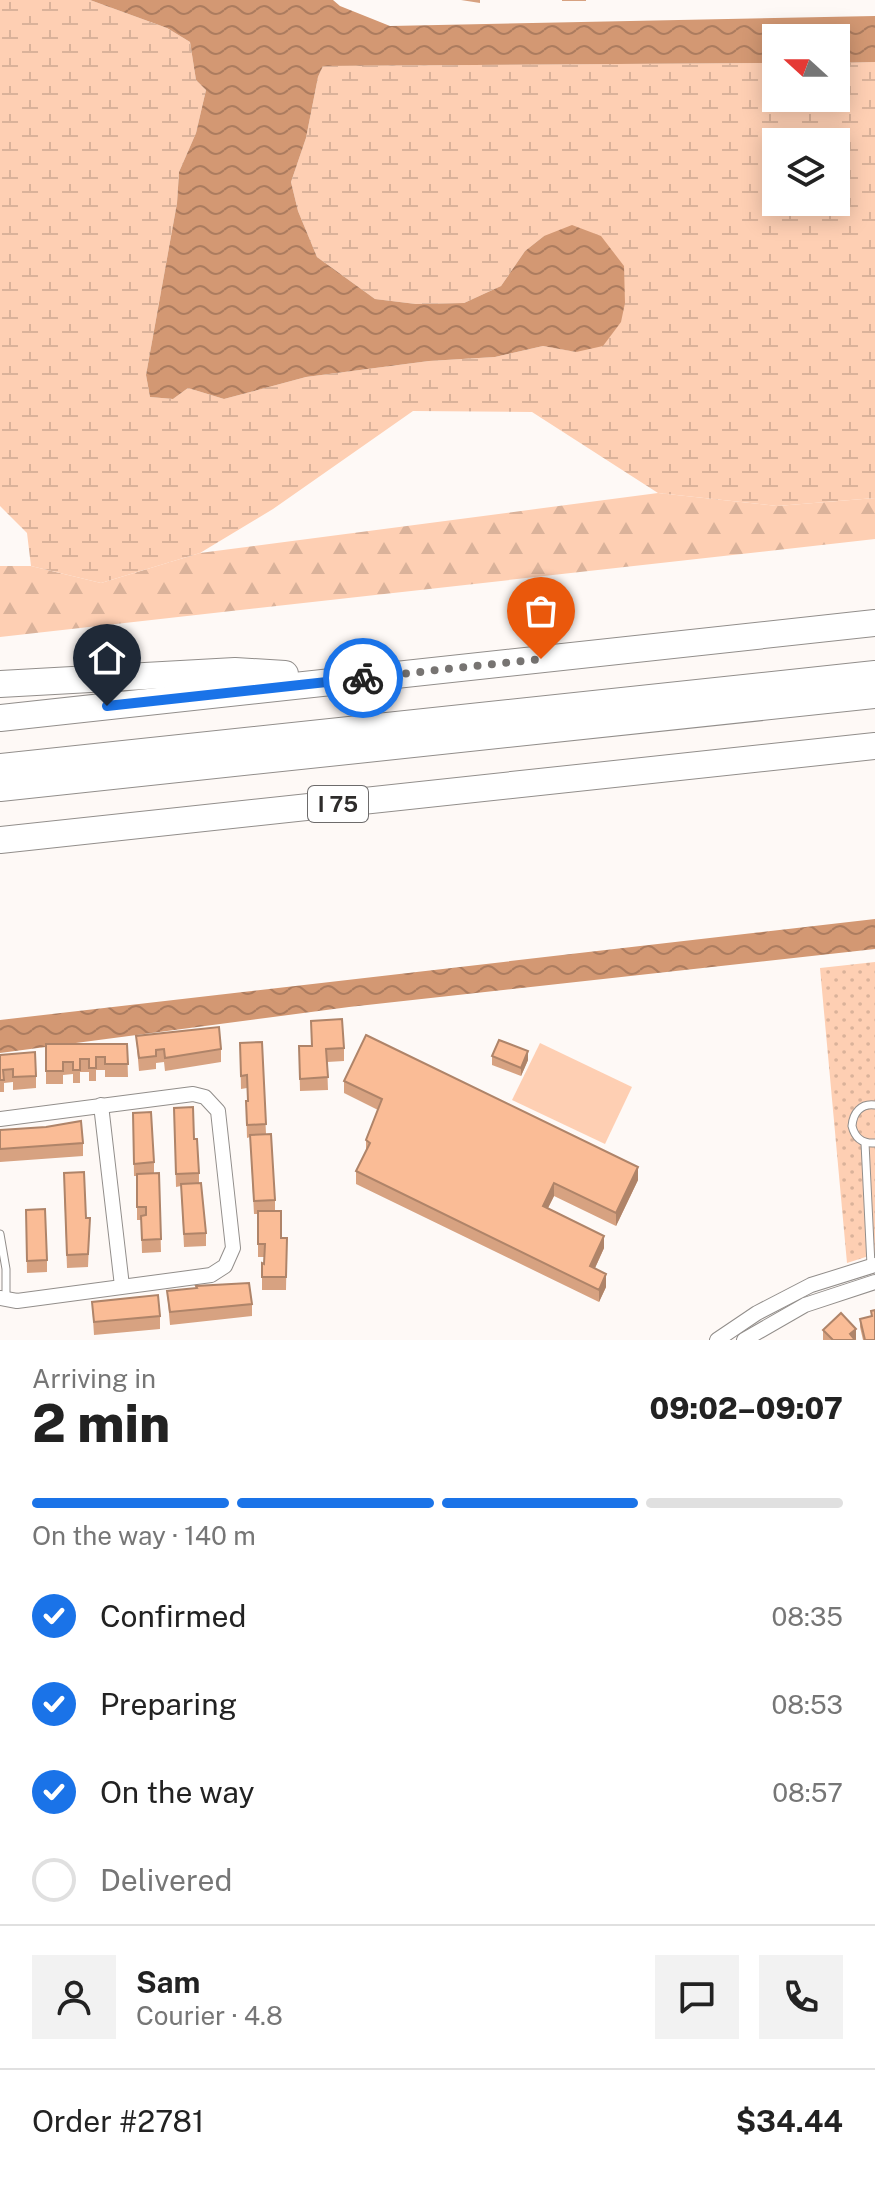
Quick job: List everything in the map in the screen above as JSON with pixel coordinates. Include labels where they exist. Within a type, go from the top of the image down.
[{"type":"highway","points":[[0,718],[875,623]]},
{"type":"highway","points":[[0,684],[235,671],[369,678]]},
{"type":"highway","points":[[0,767],[875,679]]},
{"type":"highway","points":[[0,788],[160,771],[875,679]]},
{"type":"highway","name":"I 75","points":[[0,840],[875,746]]},
{"type":"highway","points":[[0,800],[134,785],[160,771]]},
{"type":"street","points":[[0,1119],[193,1094],[205,1097],[218,1111],[233,1248],[225,1266],[211,1275],[17,1301],[3,1299]]},
{"type":"street","points":[[101,1105],[122,1286]]},
{"type":"street","points":[[717,1340],[757,1313],[811,1285],[873,1266]]},
{"type":"street","points":[[744,1340],[805,1305],[875,1282]]},
{"type":"lane","points":[[875,1105],[862,1107],[853,1118],[854,1133],[865,1143],[875,1143]]},
{"type":"lane","points":[[865,1143],[873,1266]]},
{"type":"lane","points":[[0,1234],[6,1269],[3,1299]]},
{"type":"green space","points":[[0,0],[90,0],[167,28],[190,42],[196,80],[206,90],[196,133],[179,172],[177,203],[146,375],[150,397],[173,399],[188,388],[224,399],[306,377],[429,361],[495,357],[543,346],[577,352],[544,236],[525,251],[501,286],[464,303],[416,304],[375,299],[317,257],[298,211],[291,182],[306,138],[323,66],[762,63],[762,112],[850,112],[850,63],[875,62],[875,498],[777,506],[658,493],[532,412],[413,411],[273,509],[200,553],[101,583],[31,566],[27,533],[0,506]]},
{"type":"green space","points":[[658,493],[777,506],[875,498],[875,539],[0,637],[0,566],[31,566],[101,583],[200,553]]},
{"type":"green space","points":[[875,962],[875,1254],[847,1263],[820,968]]},
{"type":"green space","points":[[540,1043],[632,1087],[605,1144],[512,1100]]},
{"type":"water","points":[[90,0],[333,0],[340,6],[390,26],[875,16],[875,62],[850,63],[850,24],[762,24],[762,63],[323,66],[306,138],[291,182],[298,211],[317,257],[375,299],[416,304],[464,303],[501,286],[525,251],[544,236],[572,225],[601,236],[624,266],[625,303],[621,322],[603,346],[576,352],[543,346],[495,357],[429,361],[306,377],[224,399],[188,388],[173,399],[150,397],[146,375],[177,203],[179,172],[196,133],[206,90],[196,80],[190,42],[167,28]]},
{"type":"water","points":[[875,919],[875,949],[349,1007],[0,1053],[0,1020]]},
{"type":"building","points":[[342,1019],[344,1048],[326,1049],[328,1077],[300,1079],[299,1046],[312,1046],[311,1021]]},
{"type":"building","points":[[219,1027],[221,1049],[165,1058],[164,1049],[156,1050],[156,1056],[139,1058],[136,1036]]},
{"type":"building","points":[[366,1035],[638,1167],[616,1213],[554,1183],[543,1206],[604,1236],[590,1266],[606,1274],[599,1290],[356,1171],[370,1143],[366,1140],[382,1099],[344,1081]]},
{"type":"building","points":[[499,1040],[528,1051],[521,1068],[492,1056]]},
{"type":"building","points":[[262,1042],[266,1124],[247,1125],[247,1075],[241,1076],[240,1043]]},
{"type":"building","points":[[46,1044],[127,1044],[128,1064],[105,1064],[105,1057],[96,1057],[96,1068],[89,1068],[89,1059],[80,1059],[80,1070],[73,1070],[73,1062],[63,1062],[63,1071],[46,1071]]},
{"type":"building","points":[[35,1052],[36,1076],[13,1077],[13,1069],[3,1070],[4,1080],[0,1080],[0,1055]]},
{"type":"building","points":[[193,1107],[199,1173],[176,1174],[174,1108]]},
{"type":"building","points":[[151,1112],[154,1162],[134,1164],[133,1113]]},
{"type":"building","points":[[81,1121],[83,1143],[0,1149],[0,1130]]},
{"type":"building","points":[[271,1134],[275,1200],[254,1201],[250,1135]]},
{"type":"building","points":[[84,1172],[86,1218],[90,1218],[88,1254],[67,1255],[64,1173]]},
{"type":"building","points":[[159,1173],[161,1239],[142,1240],[141,1216],[146,1215],[146,1207],[137,1207],[137,1174]]},
{"type":"building","points":[[201,1183],[206,1233],[184,1234],[181,1184]]},
{"type":"building","points":[[45,1209],[47,1260],[27,1261],[26,1210]]},
{"type":"building","points":[[258,1211],[281,1211],[281,1238],[287,1238],[286,1277],[262,1277],[265,1244],[258,1244]]},
{"type":"building","points":[[249,1283],[252,1304],[170,1312],[167,1291]]},
{"type":"building","points":[[158,1295],[160,1316],[94,1322],[92,1302]]},
{"type":"building","points":[[875,1310],[875,1340],[865,1340],[860,1319],[872,1316],[871,1311]]},
{"type":"building","points":[[841,1313],[856,1329],[850,1334],[855,1340],[833,1340],[823,1330]]},
{"type":"way so far","points":[[363,678],[541,659]]},
{"type":"route","points":[[107,706],[363,678]]}]
